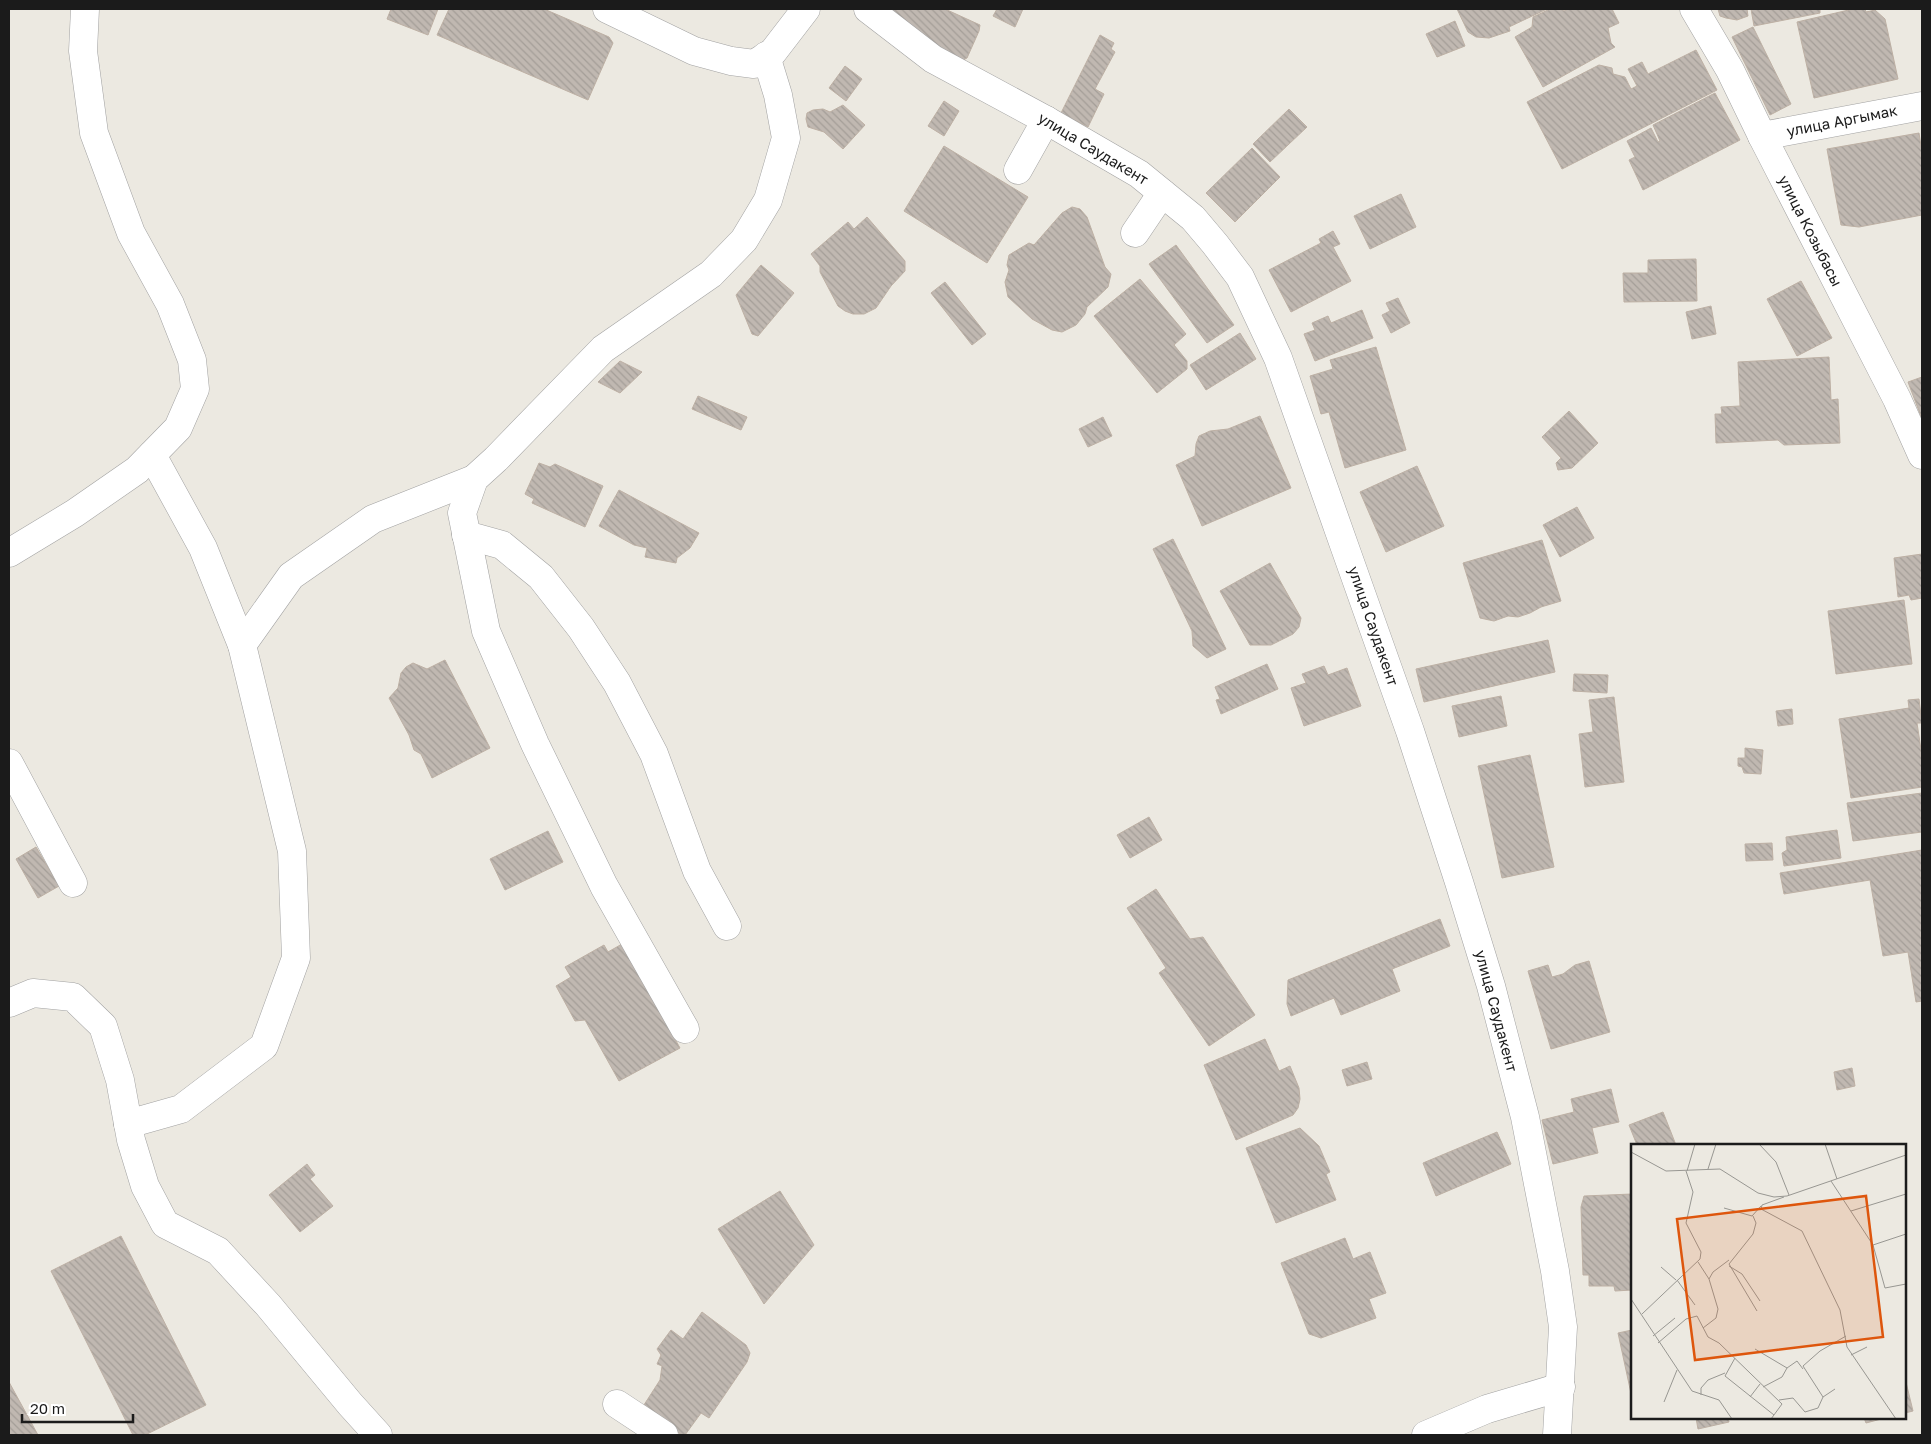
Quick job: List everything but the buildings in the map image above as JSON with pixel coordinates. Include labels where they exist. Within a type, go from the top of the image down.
[{"type":"street","points":[[9,553],[75,513],[137,470],[178,428],[195,389],[192,360],[170,304],[131,233],[94,134],[83,51],[85,9]]},
{"type":"street","points":[[607,9],[694,51],[731,61],[754,64],[773,52],[806,9]]},
{"type":"street","name":"улица Саудакент","points":[[868,9],[933,59],[1046,120],[1139,174],[1192,218],[1216,244],[1240,277],[1278,358],[1410,731],[1460,882],[1491,986],[1525,1117],[1555,1271],[1563,1327],[1557,1435]]},
{"type":"street","name":"улица Козыбасы","points":[[1694,9],[1730,70],[1897,399],[1922,455]]},
{"type":"street","points":[[242,645],[291,576],[372,519],[474,479],[496,459],[603,349],[711,274],[744,240],[768,200],[786,138],[778,95],[766,56]]},
{"type":"street","name":"улица Аргымак","points":[[1762,136],[1922,106]]},
{"type":"street","points":[[1018,170],[1046,120]]},
{"type":"street","points":[[1135,232],[1162,193]]},
{"type":"street","points":[[128,1124],[182,1109],[264,1046],[296,958],[292,851],[242,645],[203,548],[152,455]]},
{"type":"street","points":[[474,479],[462,513],[486,632],[527,727],[604,886],[684,1029]]},
{"type":"street","points":[[466,535],[502,545],[522,561],[541,577],[581,628],[617,683],[654,754],[697,871],[727,926]]},
{"type":"street","points":[[9,763],[73,883]]},
{"type":"street","points":[[9,1003],[33,993],[73,997],[103,1026],[120,1080],[131,1140],[145,1186],[165,1224],[218,1251],[268,1305],[378,1435]]},
{"type":"street","points":[[1426,1435],[1487,1409],[1561,1387]]},
{"type":"street","points":[[617,1404],[664,1435]]}]
